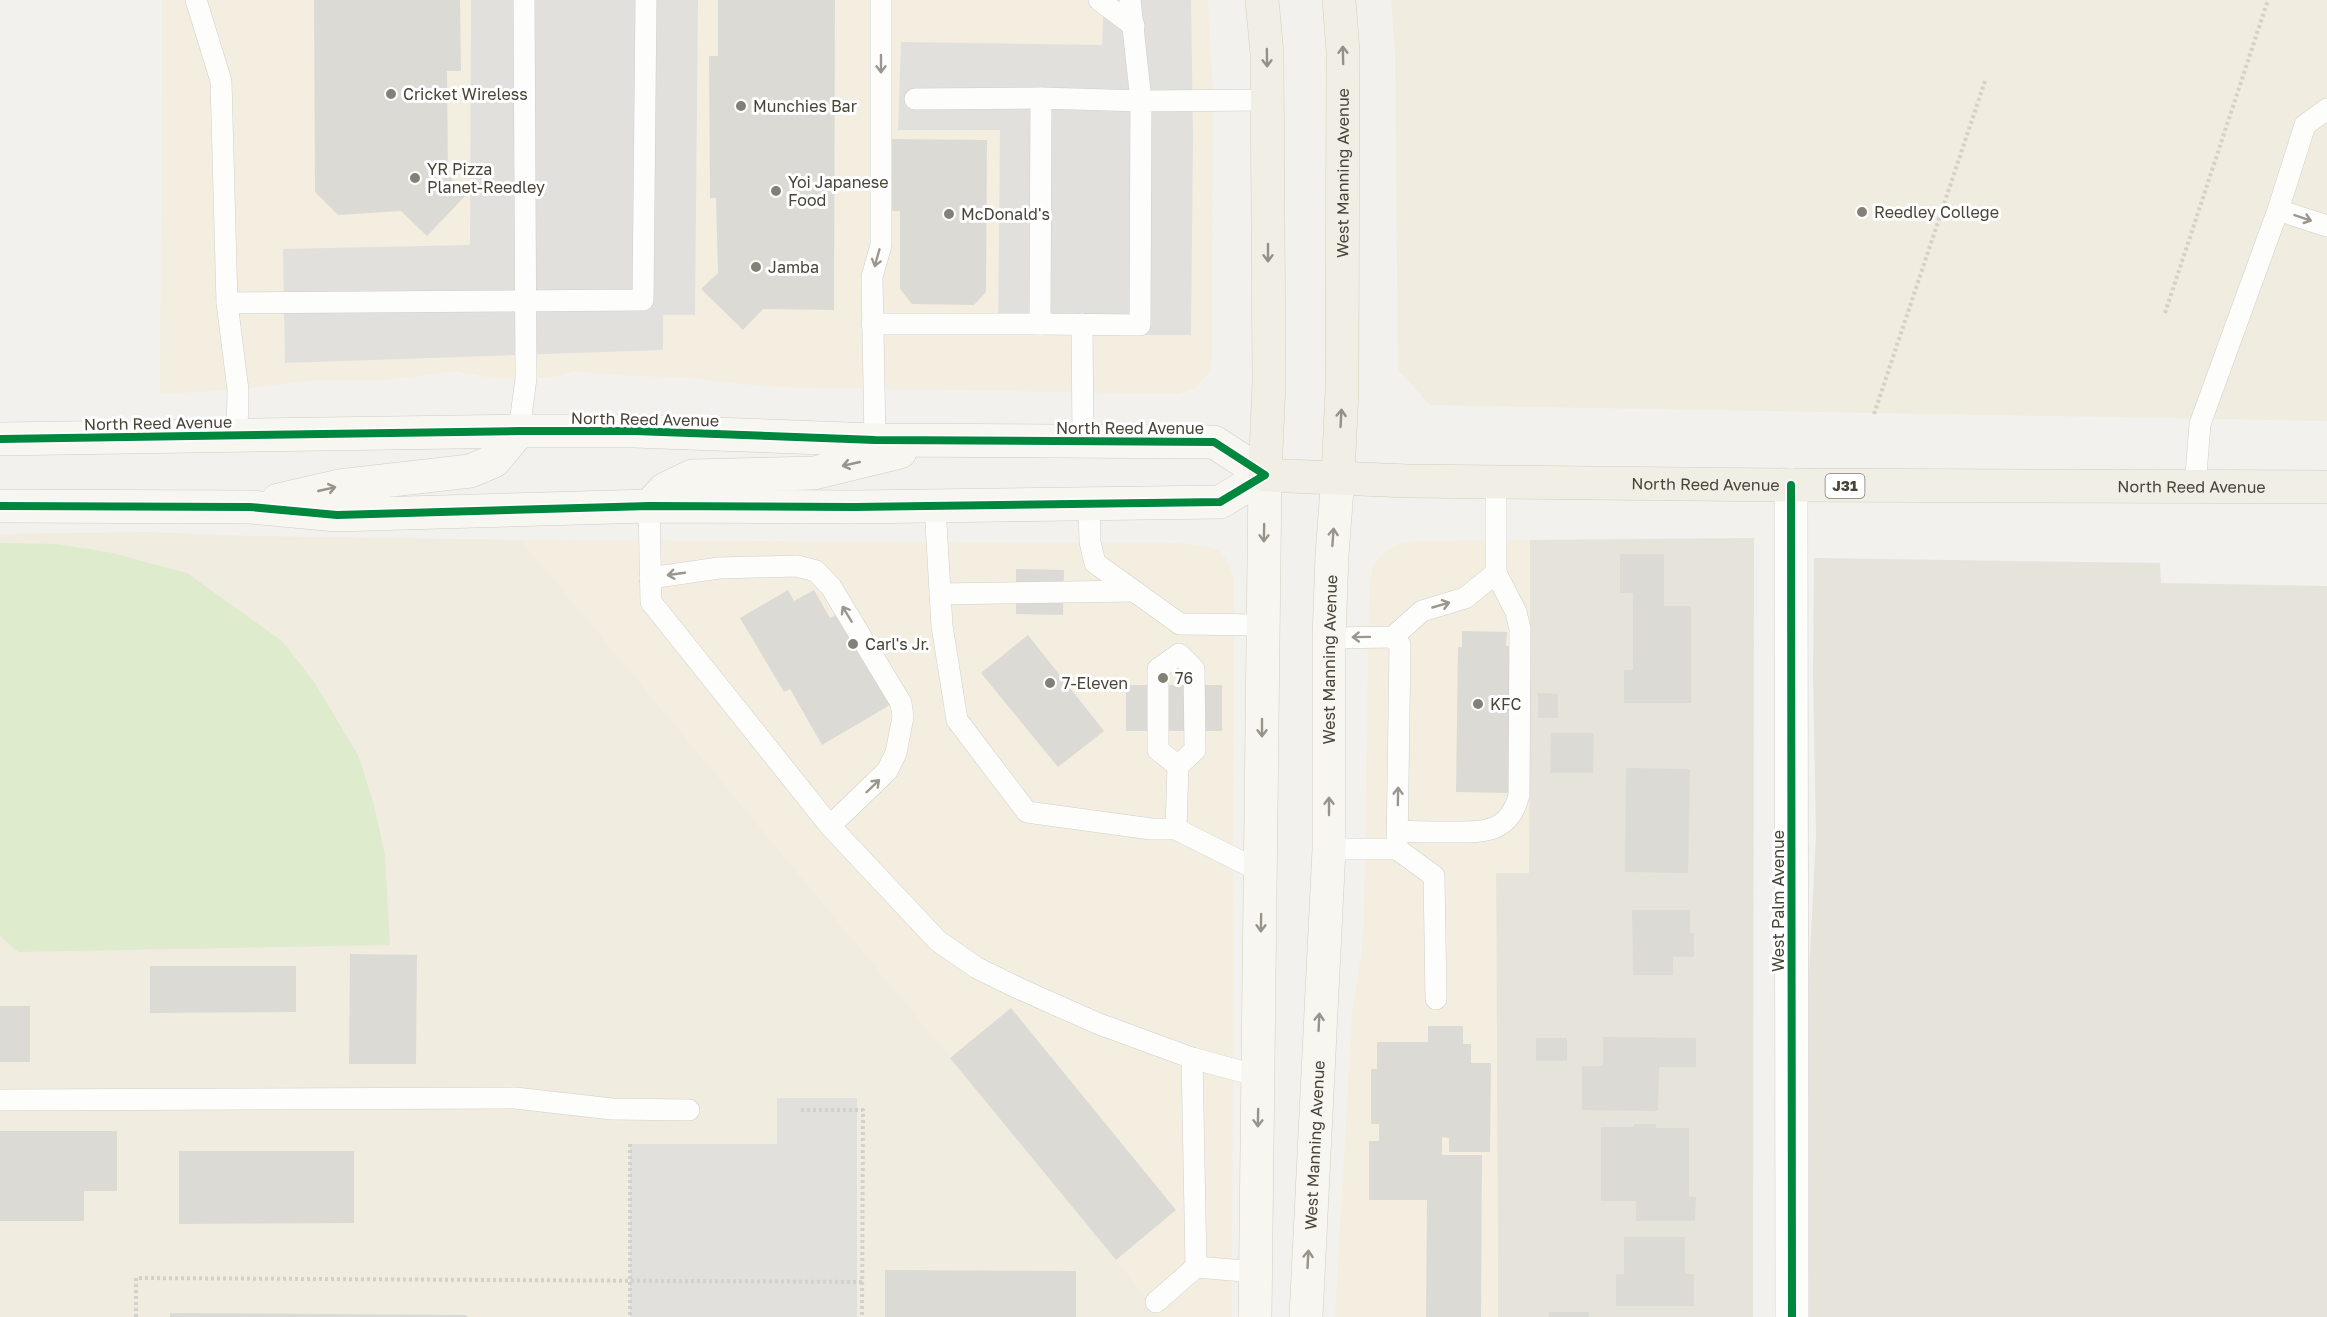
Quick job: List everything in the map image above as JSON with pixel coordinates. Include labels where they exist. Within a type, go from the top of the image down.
[{"type":"main road","points":[[1263,0],[1267,54],[1269,382],[1265,474]]},
{"type":"main road","name":"West Manning Avenue","points":[[1338,476],[1342,390],[1343,74],[1339,0]]},
{"type":"main road","name":"North Reed Avenue","points":[[1265,474],[1408,481],[2327,487]]},
{"type":"street","points":[[250,507],[339,486],[470,471],[494,461],[519,431]]},
{"type":"street","name":"North Reed Avenue","points":[[0,439],[237,434],[634,431],[875,440],[1214,442],[1265,474]]},
{"type":"street","points":[[648,506],[665,489],[692,476],[814,473],[949,441]]},
{"type":"street","points":[[0,506],[250,507],[337,514],[648,506],[935,506],[1220,502],[1265,474]]},
{"type":"street","points":[[1255,1317],[1265,474]]},
{"type":"street","name":"West Manning Avenue","points":[[1306,1317],[1329,849],[1329,638],[1338,476]]},
{"type":"street","name":"West Palm Avenue","points":[[1791,485],[1792,1317]]},
{"type":"lane","points":[[196,0],[221,81],[226,303],[237,390],[237,434]]},
{"type":"lane","points":[[519,431],[526,378],[524,0]]},
{"type":"lane","points":[[226,303],[643,300],[646,0]]},
{"type":"lane","points":[[1100,0],[1134,26]]},
{"type":"lane","points":[[872,324],[1140,325],[1142,101],[1130,0]]},
{"type":"lane","points":[[875,440],[872,277],[881,245],[883,2]]},
{"type":"lane","points":[[1040,324],[1041,98]]},
{"type":"lane","points":[[915,99],[1267,100]]},
{"type":"lane","points":[[2195,487],[2200,424],[2278,210],[2305,125],[2327,109]]},
{"type":"lane","points":[[2278,210],[2327,226]]},
{"type":"lane","points":[[1082,324],[1083,442]]},
{"type":"lane","points":[[1329,849],[1487,831],[1504,823],[1516,805],[1519,795],[1520,629],[1516,612],[1496,573],[1496,482]]},
{"type":"lane","points":[[1089,503],[1090,542],[1095,563],[1180,624],[1263,625]]},
{"type":"lane","points":[[648,506],[651,603],[831,826],[938,941],[977,968],[1099,1024],[1192,1058],[1258,1076]]},
{"type":"lane","points":[[935,506],[942,626],[957,720],[1027,812],[1151,829],[1176,829],[1262,872]]},
{"type":"lane","points":[[650,578],[719,568],[797,566],[816,571],[831,587],[901,703],[903,717],[896,753],[887,771],[831,826]]},
{"type":"lane","points":[[1329,638],[1393,637],[1422,611],[1465,598],[1496,573]]},
{"type":"lane","points":[[940,594],[1134,591]]},
{"type":"lane","points":[[1176,829],[1178,766],[1195,750],[1194,669],[1179,654],[1180,624]]},
{"type":"lane","points":[[1393,637],[1400,645],[1397,840],[1434,876],[1436,999]]},
{"type":"lane","points":[[1178,766],[1158,750],[1158,669],[1179,654]]},
{"type":"lane","points":[[1192,1058],[1196,1267]]},
{"type":"lane","points":[[0,1101],[515,1098],[612,1109],[688,1110]]},
{"type":"lane","points":[[1156,1302],[1196,1267],[1256,1272]]},
{"type":"path","points":[[2166,313],[2268,0]]},
{"type":"path","points":[[1874,414],[1986,81]]},
{"type":"path","points":[[801,1110],[863,1110],[862,1317]]},
{"type":"path","points":[[630,1144],[630,1317]]},
{"type":"path","points":[[136,1317],[136,1278],[862,1282]]},
{"type":"shaded area","points":[[162,0],[1208,0],[1213,90],[1212,360],[1210,371],[1196,388],[1179,394],[770,387],[681,377],[628,376],[574,371],[549,378],[497,379],[456,371],[387,380],[314,380],[237,390],[160,394]]},
{"type":"shaded area","points":[[471,0],[698,0],[695,315],[663,315],[663,350],[285,363],[283,249],[470,245]]},
{"type":"shaded area","points":[[1104,0],[1191,0],[1193,137],[1191,335],[998,335],[1000,130],[898,130],[901,42],[1102,45]]},
{"type":"shaded area","name":"Reedley College","points":[[1391,0],[2327,0],[2327,421],[1430,405],[1398,370],[1395,53]]},
{"type":"shaded area","points":[[147,532],[521,540],[951,1058],[1162,1317],[0,1317],[0,534]]},
{"type":"shaded area","points":[[1754,538],[1753,1317],[1498,1317],[1496,872],[1529,873],[1530,540]]},
{"type":"shaded area","points":[[521,540],[1177,543],[1217,550],[1226,558],[1234,578],[1232,1317],[1162,1317]]},
{"type":"shaded area","points":[[1530,540],[1529,873],[1496,873],[1498,1317],[1335,1317],[1352,1013],[1364,921],[1369,589],[1372,568],[1383,553],[1400,543]]},
{"type":"shaded area","points":[[1814,558],[2160,563],[2161,583],[2327,586],[2327,1317],[1809,1317],[1809,973],[1816,835],[1813,675]]},
{"type":"shaded area","points":[[777,1098],[857,1098],[857,1317],[630,1317],[630,1144],[777,1144]]},
{"type":"green space","points":[[0,543],[56,544],[108,552],[187,573],[282,641],[315,683],[359,757],[374,805],[385,855],[390,945],[18,952],[0,936]]},
{"type":"building","points":[[314,0],[460,0],[461,71],[447,71],[448,175],[467,194],[427,236],[401,211],[338,215],[315,192]]},
{"type":"building","points":[[718,0],[835,0],[834,310],[763,309],[743,330],[701,289],[718,273],[716,198],[710,198],[709,56],[718,56]]},
{"type":"building","points":[[890,139],[987,140],[986,292],[974,305],[912,304],[900,289],[900,211],[889,211]]},
{"type":"building","points":[[1620,554],[1664,554],[1664,606],[1691,606],[1691,703],[1624,703],[1624,670],[1633,670],[1633,593],[1620,593]]},
{"type":"building","points":[[1016,569],[1064,570],[1063,615],[1016,614]]},
{"type":"building","points":[[788,590],[794,601],[814,590],[830,618],[838,614],[890,705],[822,745],[790,689],[784,692],[740,618]]},
{"type":"building","points":[[1462,631],[1507,632],[1506,646],[1510,646],[1508,793],[1456,792],[1458,647],[1462,647]]},
{"type":"building","points":[[1028,635],[1104,731],[1058,767],[981,673]]},
{"type":"building","points":[[1126,685],[1222,685],[1222,731],[1126,731]]},
{"type":"building","points":[[1538,693],[1558,694],[1558,718],[1538,718]]},
{"type":"building","points":[[1551,733],[1594,733],[1593,773],[1550,773]]},
{"type":"building","points":[[1626,768],[1690,769],[1688,873],[1625,872]]},
{"type":"building","points":[[1632,910],[1690,910],[1690,933],[1694,933],[1694,957],[1673,957],[1673,975],[1633,975]]},
{"type":"building","points":[[350,954],[417,955],[416,1064],[349,1064]]},
{"type":"building","points":[[150,966],[296,966],[296,1012],[150,1013]]},
{"type":"building","points":[[0,1006],[30,1006],[30,1062],[0,1062]]},
{"type":"building","points":[[1011,1008],[1176,1210],[1116,1260],[950,1058]]},
{"type":"building","points":[[1428,1026],[1463,1026],[1463,1044],[1471,1044],[1471,1063],[1491,1063],[1490,1152],[1449,1152],[1449,1138],[1442,1137],[1442,1155],[1482,1155],[1481,1317],[1426,1317],[1427,1200],[1369,1200],[1369,1141],[1379,1141],[1379,1124],[1371,1124],[1371,1069],[1377,1069],[1377,1042],[1428,1042]]},
{"type":"building","points":[[1603,1037],[1696,1038],[1696,1067],[1659,1067],[1658,1111],[1582,1110],[1582,1066],[1603,1066]]},
{"type":"building","points":[[1536,1038],[1567,1038],[1567,1061],[1536,1061]]},
{"type":"building","points":[[1634,1124],[1656,1124],[1656,1128],[1689,1128],[1689,1197],[1696,1197],[1695,1221],[1636,1221],[1636,1201],[1601,1201],[1601,1127],[1634,1127]]},
{"type":"building","points":[[0,1131],[117,1131],[117,1191],[84,1191],[84,1221],[0,1221]]},
{"type":"building","points":[[179,1151],[354,1151],[354,1223],[179,1224]]},
{"type":"building","points":[[1624,1237],[1685,1237],[1685,1274],[1694,1274],[1694,1306],[1616,1306],[1616,1274],[1624,1274]]},
{"type":"building","points":[[885,1270],[1076,1271],[1076,1317],[885,1317]]},
{"type":"building","points":[[1549,1312],[1589,1312],[1589,1317],[1549,1317]]},
{"type":"building","points":[[170,1313],[467,1315],[467,1317],[170,1317]]},
{"type":"cycle path","points":[[0,439],[634,431],[875,440],[1214,442],[1265,475],[1220,502],[854,507],[649,506],[337,515],[250,507],[0,506]]},
{"type":"cycle path","points":[[1791,485],[1792,1317]]},
{"type":"place","name":"Cricket Wireless","points":[[391,94]]},
{"type":"place","name":"Munchies Bar","points":[[741,106]]},
{"type":"place","name":"YR Pizza Planet-Reedley","points":[[415,178]]},
{"type":"place","name":"Yoi Japanese Food","points":[[776,191]]},
{"type":"place","name":"Reedley College","points":[[1862,212]]},
{"type":"place","name":"McDonald's","points":[[949,214]]},
{"type":"place","name":"Jamba","points":[[756,267]]},
{"type":"place","name":"Carl's Jr.","points":[[853,644]]},
{"type":"place","name":"76","points":[[1163,678]]},
{"type":"place","name":"7-Eleven","points":[[1050,683]]},
{"type":"place","name":"KFC","points":[[1478,704]]}]
